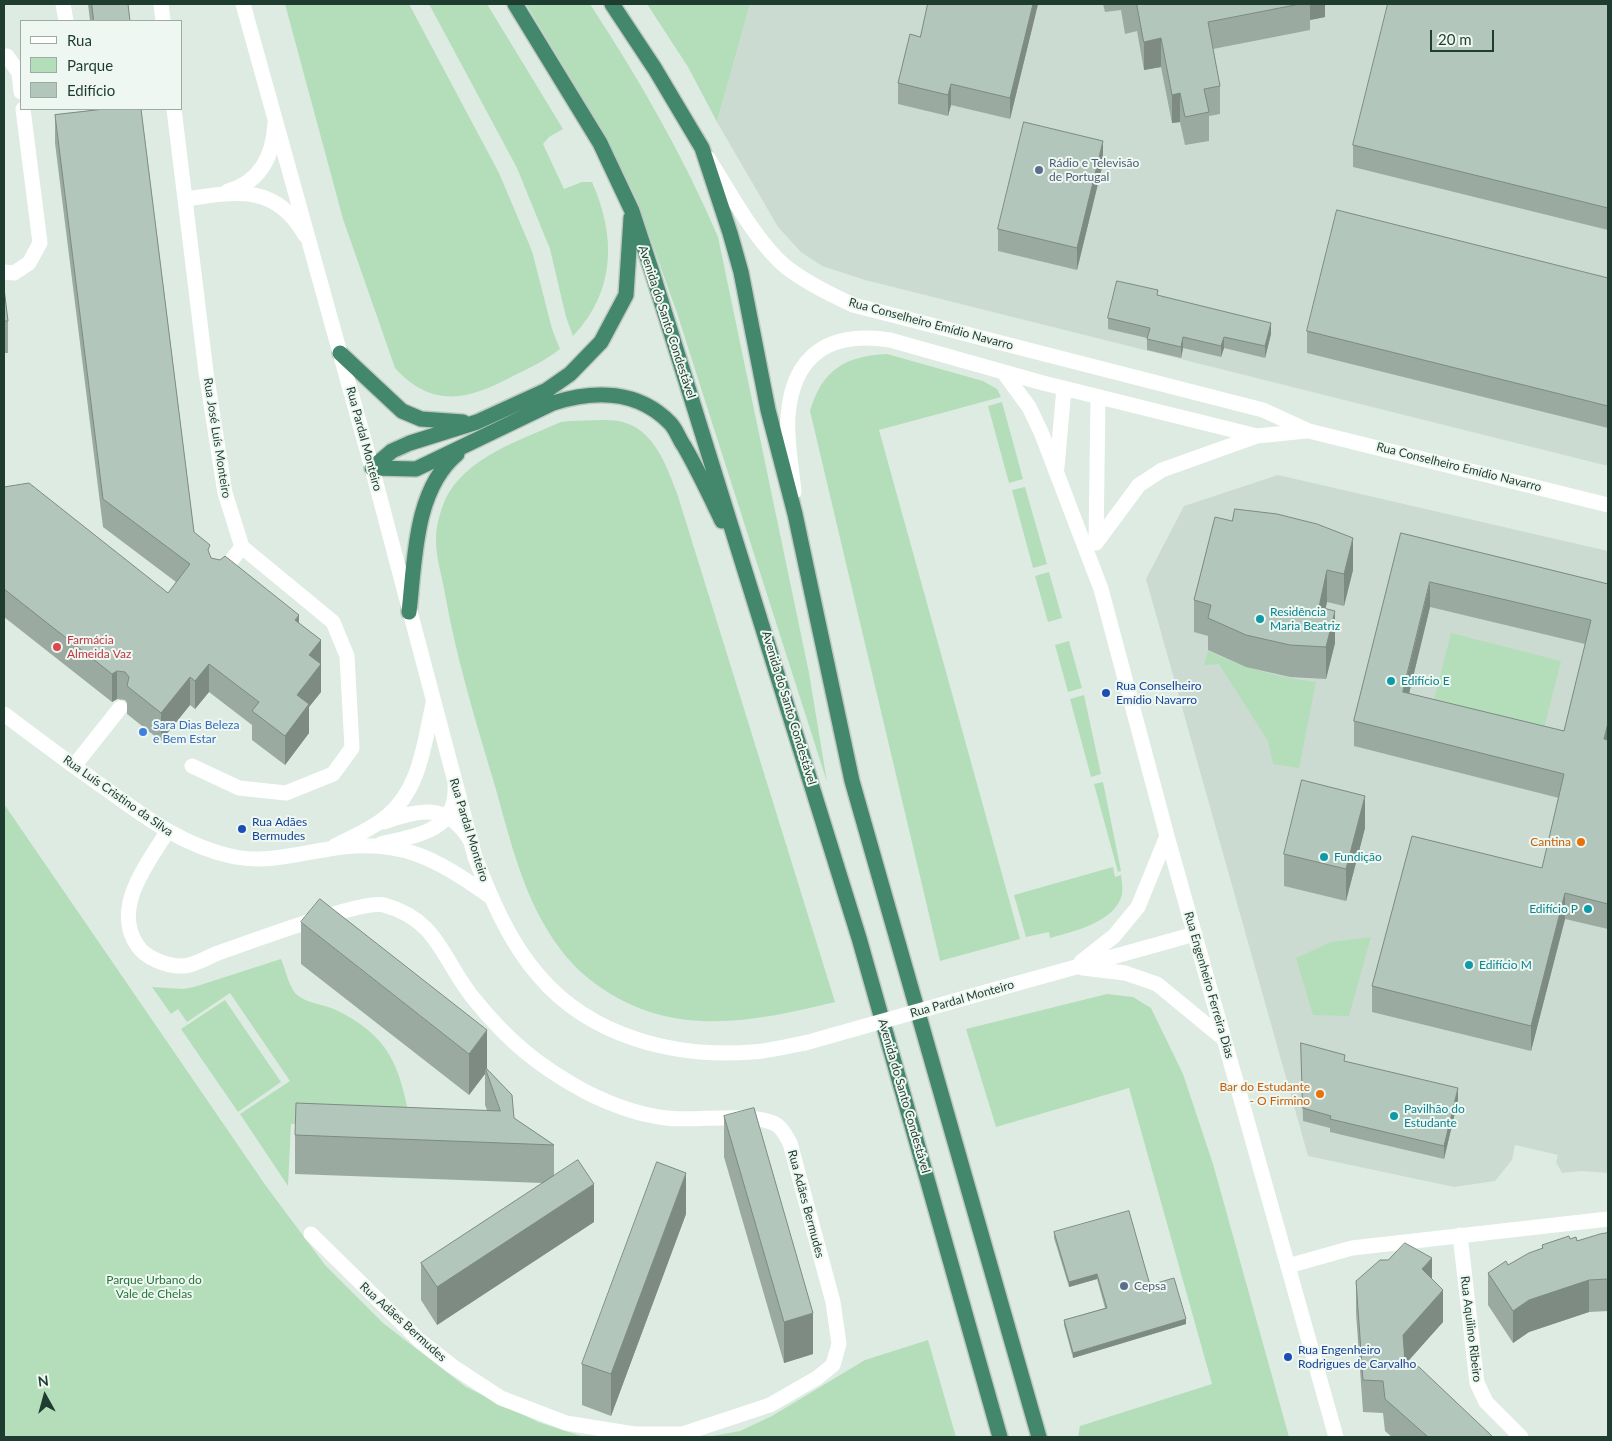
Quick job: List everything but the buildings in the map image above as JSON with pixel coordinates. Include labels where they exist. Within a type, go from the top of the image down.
[{"type":"highway","name":"Avenida do Santo Condestável","points":[[516,4],[600,143],[632,211],[860,938],[1000,1437]]},
{"type":"highway","points":[[612,4],[702,148],[741,272],[768,410],[795,514],[852,781],[1038,1437]]},
{"type":"highway","points":[[372,468],[392,451],[410,443],[477,422],[547,390],[570,374],[601,342],[615,320],[626,295],[632,211]]},
{"type":"highway","points":[[340,353],[402,410],[421,419],[446,422],[477,422]]},
{"type":"highway","points":[[372,468],[397,471],[416,469],[553,403],[572,397],[616,395],[636,400],[655,411],[671,424],[691,458],[742,560]]},
{"type":"highway","points":[[409,612],[420,525],[429,495],[448,462],[471,442]]},
{"type":"street","points":[[63,4],[66,20]]},
{"type":"street","points":[[161,4],[163,20]]},
{"type":"street","name":"Rua Pardal Monteiro","points":[[243,4],[372,468],[470,840],[491,897],[512,937],[539,976],[570,1006],[609,1029],[642,1042],[678,1050],[716,1054],[754,1052],[805,1043],[1195,934]]},
{"type":"street","points":[[11,55],[19,73],[20,82]]},
{"type":"street","points":[[4,272],[14,273],[29,263],[40,244],[23,110]]},
{"type":"street","name":"Rua José Luís Monteiro","points":[[174,110],[206,372],[224,493],[242,546]]},
{"type":"street","points":[[215,195],[234,189],[256,177],[267,162],[274,142],[275,120]]},
{"type":"street","name":"Rua Conselheiro Emídio Navarro","points":[[702,148],[759,236],[785,266],[815,287],[853,305],[1264,410],[1308,431],[1608,504]]},
{"type":"street","points":[[186,199],[235,192],[255,194],[279,203],[295,218],[309,242]]},
{"type":"street","name":"Rua Conselheiro Emídio Navarro","points":[[795,514],[788,418],[792,392],[801,370],[815,353],[833,342],[866,336],[890,340],[1004,373],[1257,436],[1308,431]]},
{"type":"street","points":[[1004,373],[1029,407],[1056,469]]},
{"type":"street","name":"Rua Engenheiro Ferreira Dias","points":[[1064,388],[1056,469],[1101,589],[1167,836],[1336,1437]]},
{"type":"street","name":"Rua Engenheiro Ferreira Dias","points":[[1098,397],[1096,543],[1101,589]]},
{"type":"street","points":[[1096,543],[1139,485],[1162,470],[1257,436]]},
{"type":"street","points":[[192,766],[239,788],[286,793],[334,774],[352,748],[347,656],[333,622],[242,546],[217,579]]},
{"type":"street","points":[[331,848],[371,826],[395,810],[409,791],[418,770],[433,704]]},
{"type":"street","points":[[74,766],[120,708]]},
{"type":"street","name":"Rua Luís Cristino da Silva","points":[[4,714],[167,832],[213,852],[237,857],[284,857],[331,848]]},
{"type":"street","points":[[331,848],[375,846],[429,832],[442,824],[448,816],[456,796],[455,785]]},
{"type":"street","points":[[371,826],[394,818],[427,811],[448,816],[463,828],[470,840]]},
{"type":"street","name":"Rua Adães Bermudes","points":[[167,832],[133,890],[128,915],[129,934],[139,949],[158,961],[184,966],[343,912],[381,904],[412,915],[432,935],[473,998],[520,1050],[557,1076],[606,1102],[665,1118],[702,1120],[751,1117],[766,1120],[778,1126],[790,1143],[833,1302],[839,1344],[833,1364],[817,1378],[786,1396],[770,1405],[682,1434],[634,1434],[566,1422],[501,1398],[452,1366],[419,1340],[311,1234]]},
{"type":"street","points":[[1074,967],[1114,936],[1138,906],[1167,836]]},
{"type":"street","points":[[375,846],[410,852],[429,858],[452,870],[491,897]]},
{"type":"street","points":[[1074,967],[1125,973],[1157,984],[1224,1039]]},
{"type":"street","points":[[1288,1266],[1352,1248],[1608,1220]]},
{"type":"street","name":"Rua Aquilino Ribeiro","points":[[1460,1235],[1477,1383],[1486,1402],[1494,1412],[1521,1437]]},
{"type":"shaded area","name":"Rádio e Televisão de Portugal","points":[[750,4],[1608,4],[1608,466],[865,280],[822,266],[801,252],[778,227],[717,122]]},
{"type":"shaded area","points":[[1278,475],[1608,551],[1608,1173],[1581,1171],[1562,1173],[1556,1162],[1558,1155],[1515,1145],[1512,1160],[1495,1181],[1454,1187],[1308,1156],[1146,579],[1184,506]]},
{"type":"green space","points":[[285,4],[409,4],[499,173],[532,251],[552,329],[560,349],[538,364],[481,391],[466,395],[437,395],[423,390],[409,381],[395,368],[343,219]]},
{"type":"green space","points":[[429,4],[487,4],[563,129],[549,137],[543,144],[564,189],[582,182],[592,182],[600,202],[605,223],[608,262],[604,282],[597,301],[587,319],[573,336],[566,317],[550,249],[517,168]]},
{"type":"green space","points":[[526,4],[590,4],[626,61],[675,147],[718,237],[809,673],[827,782],[677,313],[636,198],[605,135]]},
{"type":"green space","points":[[647,4],[750,4],[717,122],[688,67]]},
{"type":"green space","points":[[887,354],[983,381],[997,389],[1001,397],[879,430],[1020,939],[940,961],[810,411],[821,385],[837,368],[859,358]]},
{"type":"green space","points":[[1002,402],[1023,479],[1009,483],[988,406]]},
{"type":"green space","points":[[613,420],[631,425],[650,439],[663,460],[677,493],[835,1002],[743,1020],[683,1019],[654,1013],[625,1002],[597,985],[580,971],[552,938],[525,885],[513,849],[454,640],[439,567],[436,535],[441,509],[445,500],[454,485],[466,472],[480,461],[512,443],[561,422]]},
{"type":"green space","points":[[1025,487],[1047,564],[1033,568],[1012,490]]},
{"type":"green space","points":[[1049,572],[1062,618],[1048,622],[1035,576]]},
{"type":"green space","points":[[1451,633],[1561,661],[1543,732],[1433,704]]},
{"type":"green space","points":[[1069,641],[1082,688],[1068,692],[1055,645]]},
{"type":"green space","points":[[1208,651],[1260,671],[1316,682],[1299,768],[1273,764],[1268,741],[1219,664],[1204,665]]},
{"type":"green space","points":[[1084,695],[1101,774],[1091,777],[1070,699]]},
{"type":"green space","points":[[1103,782],[1121,871],[1118,872],[1094,784]]},
{"type":"green space","name":"Parque Urbano do Vale de Chelas","points":[[4,804],[266,1186],[325,1265],[383,1323],[466,1387],[538,1422],[584,1437],[4,1437]]},
{"type":"green space","points":[[1113,867],[1115,877],[1121,875],[1122,895],[1118,904],[1111,912],[1102,919],[1070,933],[1050,938],[1049,932],[1026,937],[1014,895]]},
{"type":"green space","points":[[1371,937],[1349,1016],[1313,1015],[1296,958],[1331,942]]},
{"type":"green space","points":[[281,959],[289,982],[296,994],[305,1000],[333,1009],[355,1021],[380,1041],[388,1053],[401,1081],[409,1116],[291,1124],[288,1186],[240,1114],[290,1081],[230,993],[187,1022],[178,1009],[171,1014],[152,987],[183,989],[194,987]]},
{"type":"green space","points":[[1107,994],[1133,997],[1151,1008],[1183,1074],[1213,1164],[1289,1437],[1078,1437],[1080,1426],[1212,1384],[1129,1088],[996,1127],[966,1029]]},
{"type":"green space","points":[[225,1000],[281,1082],[238,1112],[181,1029]]},
{"type":"green space","points":[[928,1340],[956,1437],[707,1437],[740,1431],[772,1416],[865,1360]]},
{"type":"place","name":"Rádio e Televisão de Portugal","points":[[1039,170]]},
{"type":"place","name":"Residência Maria Beatriz","points":[[1260,619]]},
{"type":"place","name":"Farmácia Almeida Vaz","points":[[57,647]]},
{"type":"place","name":"Edifício E","points":[[1391,681]]},
{"type":"place","name":"Rua Conselheiro Emídio Navarro","points":[[1106,693]]},
{"type":"place","name":"Sara Dias Beleza e Bem Estar","points":[[143,732]]},
{"type":"place","name":"Rua Adães Bermudes","points":[[242,829]]},
{"type":"place","name":"Cantina","points":[[1581,842]]},
{"type":"place","name":"Fundição","points":[[1324,857]]},
{"type":"place","name":"Edifício P","points":[[1588,909]]},
{"type":"place","name":"Edifício M","points":[[1469,965]]},
{"type":"place","name":"Bar do Estudante - O Firmino","points":[[1320,1094]]},
{"type":"place","name":"Pavilhão do Estudante","points":[[1394,1116]]},
{"type":"place","name":"Cepsa","points":[[1124,1286]]},
{"type":"place","name":"Rua Engenheiro Rodrigues de Carvalho","points":[[1288,1357]]}]
